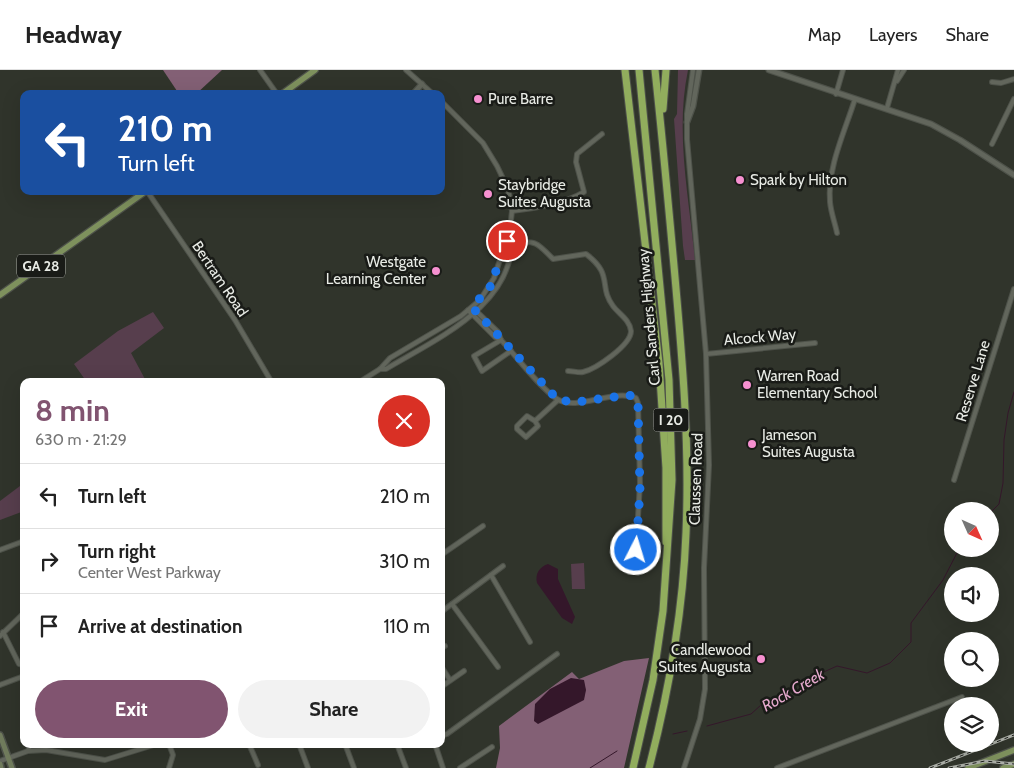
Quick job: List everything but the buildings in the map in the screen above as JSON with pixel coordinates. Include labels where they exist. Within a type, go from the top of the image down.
[{"type":"highway","points":[[623,70],[660,371],[666,468],[665,531],[667,570]]},
{"type":"highway","name":"Carl Sanders Highway","points":[[633,768],[653,680],[667,570],[672,480],[670,404],[639,70]]},
{"type":"highway","name":"Carl Sanders Highway","points":[[649,768],[671,666],[680,601],[686,536],[688,479],[685,380],[655,70]]},
{"type":"highway","points":[[662,147],[666,70]]},
{"type":"highway","points":[[653,768],[657,738]]},
{"type":"main road","points":[[288,90],[315,70]]},
{"type":"main road","name":"GA 28","points":[[0,295],[140,195]]},
{"type":"main road","points":[[0,735],[12,768]]},
{"type":"main road","points":[[968,768],[985,765],[1014,750]]},
{"type":"main road","points":[[0,763],[1,768]]},
{"type":"main road","points":[[1003,768],[1014,764]]},
{"type":"street","points":[[260,70],[274,90]]},
{"type":"street","points":[[406,70],[429,90]]},
{"type":"street","name":"Claussen Road","points":[[684,768],[700,719],[706,670],[704,568],[709,465],[706,354],[688,158],[687,122],[693,70]]},
{"type":"street","points":[[687,122],[693,106],[699,70]]},
{"type":"street","points":[[769,70],[836,94],[887,108],[931,124],[960,140],[1014,175]]},
{"type":"street","points":[[836,94],[843,70]]},
{"type":"street","points":[[887,108],[898,70]]},
{"type":"street","points":[[895,83],[904,70]]},
{"type":"street","points":[[992,82],[1001,83],[1014,79]]},
{"type":"street","points":[[417,90],[422,84]]},
{"type":"street","points":[[837,233],[830,202],[831,186],[834,167],[855,99]]},
{"type":"street","points":[[992,144],[1014,99]]},
{"type":"street","points":[[365,378],[380,369],[390,358],[470,308],[490,287],[510,229],[512,211],[508,189],[490,153],[445,105]]},
{"type":"street","points":[[512,211],[529,210],[576,197],[584,192],[576,162],[577,154],[602,134]]},
{"type":"street","name":"Bertram Road","points":[[149,195],[235,320],[269,378]]},
{"type":"street","points":[[380,369],[386,369],[415,352],[474,312],[487,300],[501,279],[512,243],[510,229]]},
{"type":"street","points":[[512,243],[532,240],[541,246],[553,259],[586,254],[599,264],[612,306],[629,323],[631,332],[628,339],[610,357],[583,372],[568,371]]},
{"type":"street","name":"Reserve Lane","points":[[954,480],[1014,290]]},
{"type":"street","points":[[470,308],[558,400],[576,402],[622,395],[636,398],[638,403],[640,483],[636,550]]},
{"type":"street","points":[[502,340],[474,356],[482,371],[511,351]]},
{"type":"street","name":"Alcock Way","points":[[706,354],[815,343]]},
{"type":"street","points":[[534,421],[558,400]]},
{"type":"street","points":[[527,416],[534,421],[538,426],[526,437],[517,429],[517,426],[527,416]]},
{"type":"street","points":[[445,552],[483,526]]},
{"type":"street","points":[[0,550],[20,542]]},
{"type":"street","points":[[445,609],[503,566]]},
{"type":"street","points":[[491,575],[530,642]]},
{"type":"street","points":[[452,604],[498,667]]},
{"type":"street","points":[[20,617],[1,634],[20,664]]},
{"type":"street","points":[[445,735],[557,654]]},
{"type":"street","points":[[445,683],[464,671]]},
{"type":"street","points":[[445,672],[450,680]]},
{"type":"street","points":[[0,685],[20,678]]},
{"type":"street","points":[[777,768],[944,704]]},
{"type":"street","points":[[460,768],[492,747]]},
{"type":"street","points":[[0,763],[28,751],[46,750],[105,760],[144,748]]},
{"type":"street","points":[[170,748],[173,755],[170,767],[176,768]]},
{"type":"street","points":[[251,748],[258,765]]},
{"type":"street","points":[[300,748],[308,768]]},
{"type":"street","points":[[346,748],[354,768]]},
{"type":"street","points":[[398,748],[406,768]]},
{"type":"street","points":[[436,748],[443,768]]},
{"type":"shaded area","points":[[163,70],[222,70],[200,90],[176,90]]},
{"type":"shaded area","points":[[678,70],[688,70],[684,93],[683,141],[695,260],[685,260],[683,246],[674,119],[677,114]]},
{"type":"shaded area","points":[[153,312],[164,328],[131,353],[144,378],[84,378],[74,364],[118,331]]},
{"type":"shaded area","points":[[20,486],[20,512],[0,520],[0,501]]},
{"type":"shaded area","points":[[584,563],[585,589],[572,589],[571,564]]},
{"type":"shaded area","points":[[548,564],[558,569],[558,579],[575,617],[572,624],[562,618],[537,583],[538,571]]},
{"type":"shaded area","points":[[649,658],[624,768],[496,768],[500,748],[499,726],[572,672],[579,679],[624,661]]},
{"type":"shaded area","points":[[571,678],[584,680],[586,690],[584,700],[538,724],[534,721],[535,704],[550,689]]},
{"type":"waterway","name":"Rock Creek","points":[[999,504],[1003,483],[1004,440],[1008,413],[1014,392]]},
{"type":"waterway","name":"Rock Creek","points":[[707,726],[751,714],[761,705],[804,681],[837,666],[867,673],[890,663],[911,642],[911,623],[943,580],[954,558]]},
{"type":"waterway","name":"Rock Creek","points":[[673,734],[687,731]]},
{"type":"waterway","name":"Rock Creek","points":[[590,768],[617,751]]},
{"type":"railway","points":[[930,768],[1014,735]]},
{"type":"railway","points":[[949,768],[985,761],[1014,764]]},
{"type":"place","name":"Pure Barre","points":[[478,99]]},
{"type":"place","name":"Spark by Hilton","points":[[740,180]]},
{"type":"place","name":"Staybridge Suites Augusta","points":[[488,194]]},
{"type":"place","name":"Westgate Learning Center","points":[[436,271]]},
{"type":"place","name":"Warren Road Elementary School","points":[[747,385]]},
{"type":"place","name":"Jameson Suites Augusta","points":[[752,444]]},
{"type":"place","name":"Candlewood Suites Augusta","points":[[761,659]]},
{"type":"route","points":[[507,241],[490,287],[472,307],[498,332],[502,340],[531,373],[558,400],[576,402],[622,395],[636,398],[638,403],[640,448],[640,511],[636,550]]}]
